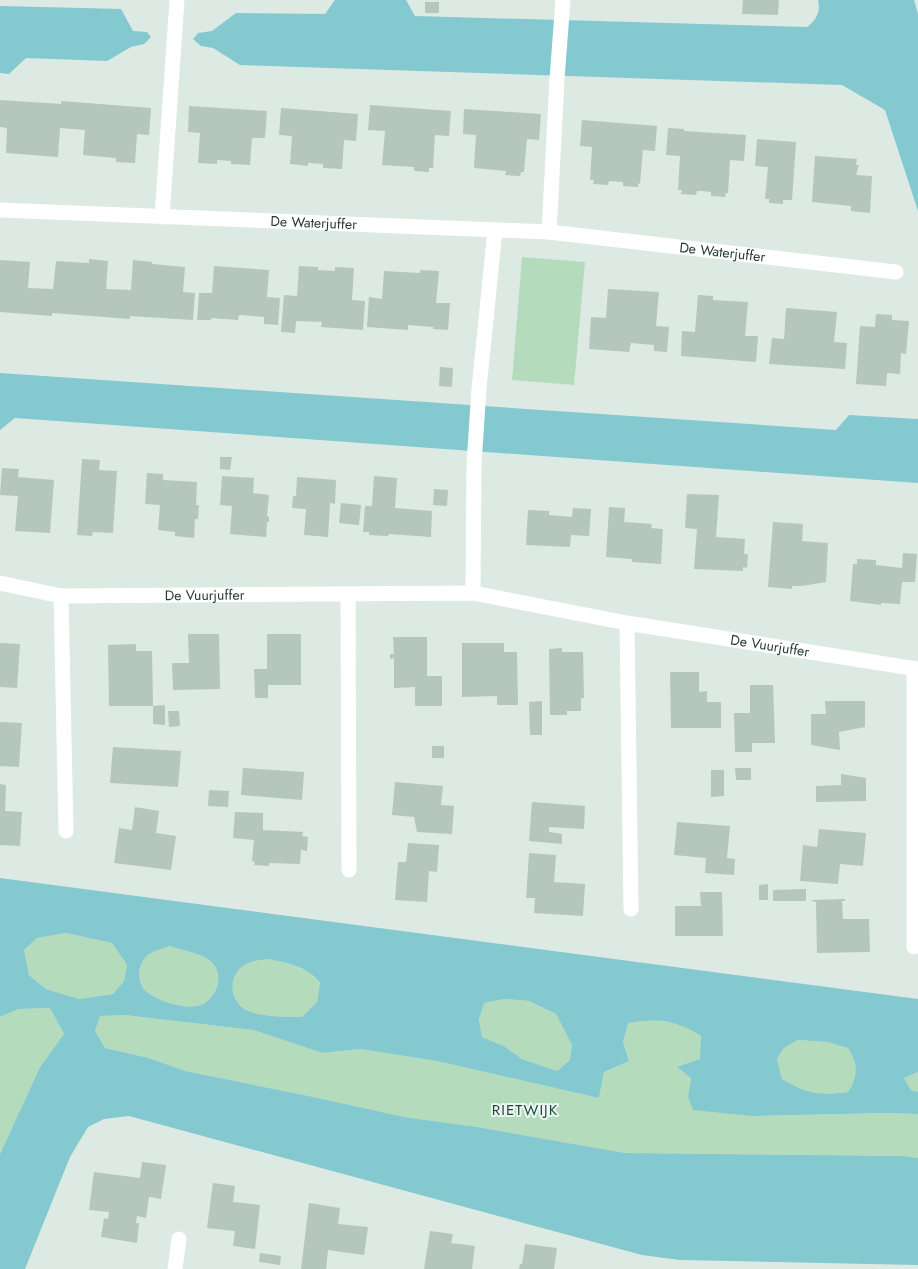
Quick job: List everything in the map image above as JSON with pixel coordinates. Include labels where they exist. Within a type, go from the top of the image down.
[{"type":"street","points":[[162,216],[177,0]]},
{"type":"street","points":[[549,232],[562,7]]},
{"type":"street","name":"De Waterjuffer","points":[[0,210],[549,232],[896,272]]},
{"type":"street","points":[[473,593],[474,464],[479,389],[495,230]]},
{"type":"street","name":"De Vuurjuffer","points":[[0,583],[61,596],[473,593],[627,623],[916,669],[914,947]]},
{"type":"street","points":[[348,594],[349,870]]},
{"type":"street","points":[[61,596],[66,831]]},
{"type":"street","points":[[627,623],[632,909]]},
{"type":"street","points":[[175,1269],[179,1239]]},
{"type":"green space","points":[[522,257],[585,262],[574,385],[512,380]]},
{"type":"green space","points":[[66,933],[112,943],[127,965],[124,981],[113,994],[79,999],[46,989],[29,975],[24,950],[37,938]]},
{"type":"green space","points":[[169,946],[202,956],[212,962],[216,968],[218,974],[217,987],[205,1003],[199,1006],[176,1005],[152,996],[143,988],[139,974],[144,959],[150,954]]},
{"type":"green space","points":[[269,959],[303,969],[320,984],[317,1002],[302,1017],[254,1013],[248,1011],[237,1002],[234,996],[233,983],[238,971],[249,963]]},
{"type":"green space","points":[[504,999],[529,1001],[556,1014],[572,1045],[570,1060],[557,1071],[522,1059],[504,1046],[482,1037],[479,1020],[484,1003]]},
{"type":"green space","points":[[50,1008],[64,1034],[40,1067],[0,1154],[0,1017],[17,1009]]},
{"type":"green space","points":[[123,1015],[253,1030],[322,1053],[360,1049],[437,1061],[599,1098],[604,1072],[629,1061],[623,1042],[628,1022],[652,1020],[681,1024],[701,1036],[701,1059],[691,1078],[688,1096],[752,1116],[918,1114],[918,1158],[904,1156],[625,1153],[477,1127],[404,1117],[185,1071],[149,1058],[105,1048],[95,1031],[100,1016]]},
{"type":"green space","points":[[798,1040],[827,1042],[848,1047],[856,1064],[856,1075],[848,1092],[814,1093],[782,1079],[777,1060],[784,1048]]},
{"type":"green space","points":[[918,1072],[918,1092],[911,1090],[904,1078]]},
{"type":"water","points":[[335,0],[406,0],[415,16],[807,27],[817,15],[819,8],[818,0],[914,0],[918,14],[918,211],[885,110],[842,85],[240,65],[213,48],[201,46],[193,39],[198,33],[212,31],[236,13],[325,14]]},
{"type":"water","points":[[0,6],[121,9],[133,31],[147,32],[151,37],[144,44],[131,47],[107,61],[26,58],[9,74],[0,73]]},
{"type":"water","points":[[0,373],[836,430],[849,415],[918,419],[918,483],[15,418],[0,430]]},
{"type":"water","points":[[0,878],[918,999],[918,1072],[904,1078],[911,1090],[918,1092],[918,1114],[752,1116],[693,1110],[688,1096],[691,1078],[677,1067],[700,1059],[701,1036],[683,1027],[657,1021],[628,1023],[623,1042],[629,1061],[604,1072],[599,1098],[437,1061],[360,1049],[322,1053],[253,1030],[124,1015],[100,1016],[95,1031],[105,1048],[149,1058],[185,1071],[404,1117],[477,1127],[625,1153],[904,1156],[918,1158],[918,1265],[680,1260],[642,1255],[129,1116],[104,1119],[88,1127],[70,1157],[25,1269],[0,1269],[0,1154],[40,1067],[64,1034],[50,1008],[18,1009],[0,1017]],"holes":[[[66,933],[112,943],[127,965],[124,981],[113,994],[79,999],[46,989],[29,975],[24,950],[37,938]],[[169,946],[206,958],[212,962],[218,974],[217,987],[214,993],[205,1003],[199,1006],[176,1005],[152,996],[143,988],[139,974],[144,959],[150,954]],[[269,959],[303,969],[320,983],[317,1002],[302,1017],[275,1016],[248,1011],[237,1002],[234,996],[233,983],[238,971],[243,966],[255,961]],[[504,999],[529,1001],[556,1014],[572,1045],[570,1060],[557,1071],[522,1059],[504,1046],[482,1037],[479,1020],[484,1003]],[[798,1040],[827,1042],[848,1048],[855,1064],[854,1080],[848,1092],[821,1094],[806,1091],[782,1079],[777,1059],[784,1048]]]},
{"type":"building","points":[[743,0],[779,0],[778,15],[742,14]]},
{"type":"building","points":[[425,2],[439,2],[439,13],[425,13]]},
{"type":"building","points":[[0,100],[61,104],[61,101],[151,108],[149,135],[137,134],[135,163],[116,162],[116,158],[83,155],[85,130],[60,128],[58,157],[6,153],[7,128],[0,127]]},
{"type":"building","points":[[370,105],[451,111],[449,136],[435,135],[433,168],[429,168],[429,172],[414,171],[414,167],[382,165],[385,131],[368,130]]},
{"type":"building","points":[[189,106],[267,111],[265,138],[252,138],[250,165],[231,164],[231,161],[217,160],[217,164],[198,163],[200,133],[188,132]]},
{"type":"building","points":[[281,108],[358,114],[356,141],[344,140],[342,169],[323,168],[323,164],[308,163],[308,166],[290,164],[292,136],[279,135]]},
{"type":"building","points":[[464,109],[541,114],[539,140],[527,139],[524,172],[521,172],[520,176],[505,175],[506,171],[474,168],[476,135],[463,134]]},
{"type":"building","points":[[582,120],[657,126],[655,151],[643,150],[640,184],[638,183],[638,187],[623,186],[623,182],[609,181],[608,185],[593,184],[594,180],[590,180],[592,147],[580,146]]},
{"type":"building","points":[[668,128],[684,129],[684,131],[746,135],[744,161],[730,160],[728,193],[726,193],[725,197],[711,196],[711,192],[703,191],[697,191],[696,195],[681,194],[682,190],[678,190],[680,156],[666,155]]},
{"type":"building","points":[[757,139],[796,142],[792,200],[783,200],[783,204],[769,203],[769,199],[765,199],[768,167],[755,166]]},
{"type":"building","points":[[815,156],[857,159],[856,165],[859,165],[856,175],[872,176],[870,213],[851,211],[851,206],[812,202]]},
{"type":"building","points":[[89,259],[108,261],[106,289],[131,290],[133,260],[185,267],[183,292],[195,293],[193,320],[130,316],[130,319],[52,313],[52,316],[0,312],[0,260],[30,262],[28,288],[53,289],[56,261],[89,263]]},
{"type":"building","points":[[214,266],[269,270],[267,297],[280,298],[278,325],[264,324],[264,317],[239,315],[238,320],[211,318],[211,320],[197,320],[199,293],[212,293]]},
{"type":"building","points":[[299,266],[318,267],[318,270],[335,271],[335,267],[354,268],[352,300],[365,301],[363,330],[321,327],[322,322],[296,321],[295,333],[281,332],[284,295],[297,296]]},
{"type":"building","points":[[420,270],[439,271],[436,303],[450,303],[448,330],[408,325],[408,330],[367,327],[369,297],[382,299],[384,271],[420,273]]},
{"type":"building","points":[[608,289],[659,292],[656,326],[669,327],[667,352],[654,351],[654,345],[631,343],[629,352],[589,349],[591,317],[606,318]]},
{"type":"building","points":[[698,295],[713,296],[713,300],[748,302],[745,336],[758,336],[756,362],[681,356],[682,331],[695,332]]},
{"type":"building","points":[[786,308],[837,312],[834,342],[847,343],[845,369],[769,364],[772,338],[784,339]]},
{"type":"building","points":[[876,314],[892,315],[892,320],[909,321],[906,354],[901,353],[900,374],[887,373],[886,386],[856,384],[860,326],[875,327]]},
{"type":"building","points":[[440,367],[453,368],[452,387],[439,386]]},
{"type":"building","points":[[220,457],[232,457],[230,470],[220,469]]},
{"type":"building","points":[[82,459],[100,460],[99,470],[117,471],[113,533],[93,532],[92,536],[77,535]]},
{"type":"building","points":[[2,468],[19,469],[18,477],[54,480],[50,533],[15,531],[18,496],[0,495]]},
{"type":"building","points":[[147,473],[163,474],[163,480],[197,482],[196,505],[199,505],[198,519],[195,519],[194,538],[175,536],[175,532],[158,530],[160,505],[145,504]]},
{"type":"building","points":[[222,476],[254,478],[253,493],[269,495],[267,516],[269,517],[269,522],[267,522],[266,537],[230,534],[232,506],[220,505]]},
{"type":"building","points":[[374,476],[397,478],[395,508],[432,511],[431,537],[389,534],[388,536],[369,535],[369,532],[363,532],[365,506],[372,506]]},
{"type":"building","points":[[297,477],[336,480],[335,504],[330,503],[328,537],[304,535],[306,509],[292,508],[293,496],[296,496]]},
{"type":"building","points":[[434,489],[448,490],[447,506],[433,505]]},
{"type":"building","points":[[687,494],[719,495],[716,537],[745,539],[744,554],[748,554],[747,568],[743,567],[743,571],[694,569],[697,529],[685,528]]},
{"type":"building","points":[[341,503],[361,505],[359,525],[339,523]]},
{"type":"building","points":[[609,507],[625,508],[624,522],[652,524],[651,528],[663,529],[661,564],[632,562],[632,559],[606,557]]},
{"type":"building","points":[[573,508],[591,509],[589,536],[571,535],[570,547],[526,545],[528,510],[549,511],[549,515],[572,517]]},
{"type":"building","points":[[773,522],[803,524],[802,541],[828,543],[826,582],[792,586],[792,589],[768,587]]},
{"type":"building","points":[[903,553],[917,554],[915,582],[902,582],[900,604],[881,603],[881,605],[850,601],[853,564],[857,564],[857,559],[876,560],[876,565],[902,568]]},
{"type":"building","points":[[188,634],[219,634],[220,689],[173,690],[172,663],[189,663]]},
{"type":"building","points":[[267,634],[301,634],[301,685],[268,685],[268,698],[255,698],[254,669],[267,669]]},
{"type":"building","points":[[393,637],[427,637],[427,676],[442,676],[442,706],[415,706],[415,687],[394,688],[394,658],[390,659],[390,654],[394,654]]},
{"type":"building","points":[[0,643],[20,644],[17,688],[0,687]]},
{"type":"building","points":[[462,643],[504,643],[504,652],[517,652],[518,705],[497,705],[497,696],[462,697]]},
{"type":"building","points":[[136,644],[136,651],[152,651],[153,706],[109,706],[108,645]]},
{"type":"building","points":[[562,648],[562,652],[583,652],[584,698],[581,698],[581,711],[567,711],[567,715],[550,715],[549,649]]},
{"type":"building","points":[[670,672],[699,672],[699,692],[707,691],[707,702],[721,702],[721,728],[671,728]]},
{"type":"building","points":[[750,685],[773,685],[775,743],[752,743],[752,752],[735,752],[734,713],[750,713]]},
{"type":"building","points":[[542,701],[542,735],[530,735],[529,702]]},
{"type":"building","points":[[825,701],[865,701],[865,727],[839,732],[840,750],[811,745],[811,714],[826,714]]},
{"type":"building","points":[[165,705],[165,725],[153,724],[153,706]]},
{"type":"building","points":[[168,711],[179,711],[180,726],[169,727]]},
{"type":"building","points":[[0,722],[22,723],[19,767],[0,766]]},
{"type":"building","points":[[432,746],[444,746],[444,758],[432,758]]},
{"type":"building","points":[[113,747],[181,751],[178,787],[110,783]]},
{"type":"building","points":[[243,768],[304,772],[302,800],[241,795]]},
{"type":"building","points":[[735,768],[751,768],[751,780],[736,780]]},
{"type":"building","points":[[711,770],[724,770],[724,796],[711,797]]},
{"type":"building","points":[[841,774],[866,778],[866,801],[816,802],[816,786],[841,785]]},
{"type":"building","points":[[395,782],[443,786],[441,805],[454,806],[452,834],[417,832],[414,817],[392,815]]},
{"type":"building","points":[[0,784],[6,785],[5,811],[22,812],[20,846],[0,845]]},
{"type":"building","points":[[209,790],[229,791],[228,807],[208,806]]},
{"type":"building","points":[[532,802],[585,806],[584,829],[549,827],[549,832],[562,834],[562,844],[529,841]]},
{"type":"building","points":[[135,807],[159,811],[156,833],[176,836],[171,870],[114,863],[119,828],[132,830]]},
{"type":"building","points":[[235,812],[263,813],[263,830],[303,832],[302,836],[308,837],[307,851],[301,850],[300,864],[269,863],[269,866],[254,865],[255,862],[252,861],[254,840],[233,838]]},
{"type":"building","points":[[677,822],[730,826],[727,858],[735,859],[734,875],[705,873],[706,858],[674,855]]},
{"type":"building","points":[[819,829],[866,833],[863,866],[840,864],[838,884],[800,881],[803,845],[817,847]]},
{"type":"building","points":[[408,843],[439,845],[437,872],[429,871],[427,902],[395,900],[398,862],[406,862]]},
{"type":"building","points":[[529,853],[556,855],[554,882],[585,884],[583,916],[534,913],[535,898],[526,898]]},
{"type":"building","points":[[768,884],[768,900],[759,900],[759,885]]},
{"type":"building","points":[[806,889],[806,901],[773,901],[773,890]]},
{"type":"building","points":[[700,892],[722,892],[723,936],[675,936],[675,906],[701,906]]},
{"type":"building","points":[[845,899],[845,901],[842,901],[843,919],[869,919],[870,952],[817,953],[816,902],[812,900]]},
{"type":"building","points":[[142,1162],[166,1165],[161,1199],[149,1197],[146,1218],[137,1216],[136,1223],[139,1223],[137,1243],[101,1237],[104,1218],[108,1219],[109,1212],[89,1210],[94,1172],[140,1178]]},
{"type":"building","points":[[213,1183],[235,1186],[233,1202],[260,1205],[255,1249],[233,1246],[235,1231],[207,1228]]},
{"type":"building","points":[[309,1203],[340,1208],[338,1224],[368,1227],[364,1255],[328,1250],[326,1269],[301,1269]]},
{"type":"building","points":[[430,1231],[453,1234],[451,1243],[475,1246],[472,1269],[424,1269]]},
{"type":"building","points":[[525,1244],[557,1248],[554,1269],[519,1269],[520,1264],[522,1264]]},
{"type":"building","points":[[260,1253],[281,1256],[280,1265],[259,1262]]},
{"type":"district","name":"RIETWIJK","points":[[525,1110]]}]
